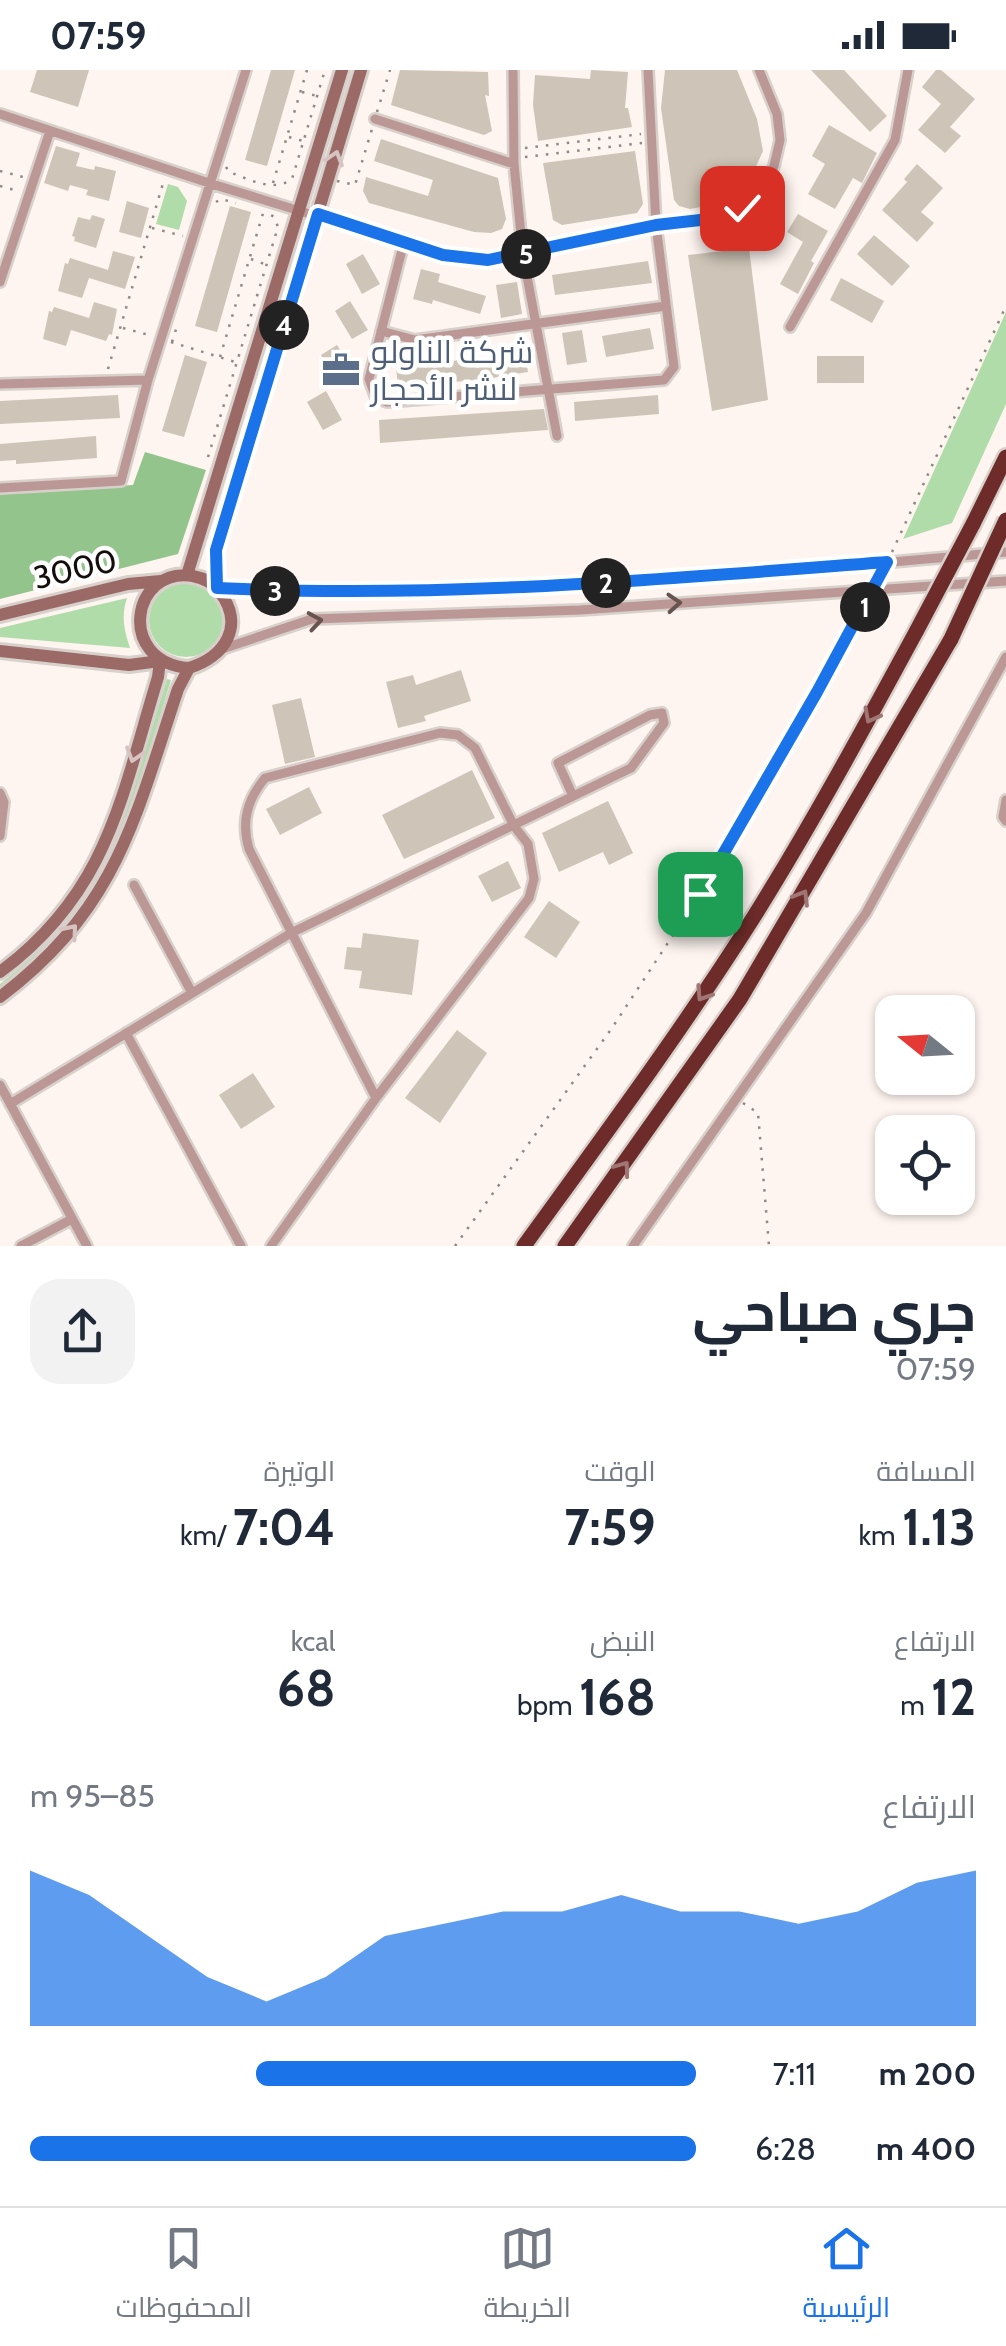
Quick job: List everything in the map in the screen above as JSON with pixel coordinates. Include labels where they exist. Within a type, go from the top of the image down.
[{"type":"highway","points":[[524,1246],[620,1114],[754,915],[833,785],[1006,457]]},
{"type":"highway","points":[[565,1246],[740,1000],[951,639],[1006,520]]},
{"type":"street","points":[[0,488],[121,481],[148,380],[167,340],[246,70]]},
{"type":"street","points":[[187,575],[342,70]]},
{"type":"street","points":[[217,588],[216,550],[362,70]]},
{"type":"street","points":[[513,70],[514,157],[523,255],[557,436]]},
{"type":"street","points":[[404,242],[369,378],[376,398],[387,402],[664,380],[674,367],[656,225],[648,70]]},
{"type":"street","points":[[0,114],[443,255],[488,260],[656,225],[718,218],[742,208],[762,190],[774,166],[780,140],[777,114],[758,70]]},
{"type":"street","points":[[790,327],[895,140],[908,70]]},
{"type":"street","points":[[376,117],[514,157]]},
{"type":"street","points":[[0,282],[50,130]]},
{"type":"street","points":[[381,331],[415,340],[666,306]]},
{"type":"street","points":[[0,384],[148,380]]},
{"type":"street","points":[[217,588],[298,592],[524,589],[1006,552]]},
{"type":"street","points":[[0,651],[129,665],[160,661],[189,668],[208,662],[222,649],[231,629],[229,606],[217,588],[203,578],[187,575],[164,580],[149,592],[140,610],[139,629],[146,647],[160,661]]},
{"type":"street","name":"3000","points":[[0,616],[128,584],[164,580]]},
{"type":"street","points":[[222,649],[312,619],[580,610],[1006,581]]},
{"type":"street","points":[[633,1246],[866,913],[1006,658]]},
{"type":"street","points":[[0,972],[53,926],[82,890],[102,852],[158,678],[160,661]]},
{"type":"street","points":[[0,997],[34,971],[67,937],[111,874],[189,668]]},
{"type":"street","points":[[10,1104],[291,933],[632,768],[664,723],[662,714],[650,715],[558,763],[573,796]]},
{"type":"street","points":[[270,1246],[376,1098],[529,898],[534,879],[528,844],[514,826],[475,748],[458,735],[440,733],[264,778],[250,801],[244,831],[249,849],[376,1098]]},
{"type":"street","points":[[0,794],[4,802],[0,836]]},
{"type":"street","points":[[1006,800],[1006,821]]},
{"type":"street","points":[[134,885],[192,994]]},
{"type":"street","points":[[126,1033],[241,1246]]},
{"type":"street","points":[[0,1085],[87,1246]]},
{"type":"street","points":[[21,1246],[72,1219]]},
{"type":"path","points":[[272,186],[307,70]]},
{"type":"path","points":[[225,164],[229,172],[272,186],[284,185],[292,179],[325,70]]},
{"type":"path","points":[[378,74],[388,77]]},
{"type":"path","points":[[301,92],[317,96]]},
{"type":"path","points":[[366,111],[376,117]]},
{"type":"path","points":[[360,130],[371,132]]},
{"type":"path","points":[[287,136],[304,141]]},
{"type":"path","points":[[514,157],[586,140],[650,137]]},
{"type":"path","points":[[514,157],[650,137]]},
{"type":"path","points":[[586,140],[587,149]]},
{"type":"path","points":[[104,381],[168,169]]},
{"type":"path","points":[[0,171],[33,180]]},
{"type":"path","points":[[0,186],[29,194]]},
{"type":"path","points":[[212,204],[221,199],[250,206]]},
{"type":"path","points":[[208,456],[278,227],[274,217],[264,210],[220,357]]},
{"type":"path","points":[[150,228],[194,238]]},
{"type":"path","points":[[249,259],[267,265]]},
{"type":"path","points":[[887,562],[1006,306]]},
{"type":"path","points":[[167,340],[177,324]]},
{"type":"path","points":[[120,327],[237,362]]},
{"type":"path","points":[[455,1246],[612,1028],[700,894],[874,589]]},
{"type":"path","points":[[738,1098],[758,1114],[769,1246]]},
{"type":"green space","points":[[168,184],[178,187],[187,201],[179,230],[156,224]]},
{"type":"green space","points":[[1006,312],[1006,404],[952,523],[903,539]]},
{"type":"green space","points":[[145,452],[206,470],[178,554],[0,599],[0,493],[133,485]]},
{"type":"green space","points":[[186,583],[212,594],[223,620],[212,646],[186,657],[160,646],[149,620],[160,594]]},
{"type":"green space","points":[[127,598],[124,623],[130,648],[0,637],[0,628]]},
{"type":"green space","points":[[167,679],[171,680],[144,770],[113,851],[68,924],[0,990],[0,984],[67,919],[110,846]]},
{"type":"building","points":[[37,70],[89,70],[78,107],[30,92]]},
{"type":"building","points":[[271,70],[295,70],[267,166],[245,160]]},
{"type":"building","points":[[400,70],[488,72],[489,96],[485,95],[492,131],[484,135],[391,105]]},
{"type":"building","points":[[591,70],[628,72],[625,108],[632,127],[538,141],[533,105],[535,75],[590,79]]},
{"type":"building","points":[[665,70],[737,70],[757,119],[763,151],[748,184],[722,203],[690,209],[674,200],[661,108]]},
{"type":"building","points":[[811,70],[844,70],[887,116],[870,132]]},
{"type":"building","points":[[936,70],[975,99],[950,127],[961,136],[945,153],[918,130],[941,104],[922,87]]},
{"type":"building","points":[[829,125],[877,153],[862,183],[853,178],[835,209],[808,194],[825,164],[812,156]]},
{"type":"building","points":[[381,139],[498,178],[506,219],[502,229],[474,232],[369,203],[363,191],[366,177],[428,196],[433,180],[374,161]]},
{"type":"building","points":[[56,146],[80,153],[76,166],[116,171],[109,201],[86,195],[88,190],[70,185],[68,191],[44,183]]},
{"type":"building","points":[[635,151],[643,204],[637,213],[562,225],[553,220],[543,163]]},
{"type":"building","points":[[917,164],[943,188],[921,212],[934,223],[917,242],[882,210]]},
{"type":"building","points":[[127,201],[149,208],[141,238],[119,232]]},
{"type":"building","points":[[230,206],[251,212],[217,332],[195,326]]},
{"type":"building","points":[[798,214],[828,231],[798,294],[780,284],[803,242],[787,232]]},
{"type":"building","points":[[92,215],[105,219],[96,248],[74,241],[72,236],[78,217],[90,220]]},
{"type":"building","points":[[874,235],[910,266],[892,286],[857,254]]},
{"type":"building","points":[[749,248],[768,400],[712,411],[688,255]]},
{"type":"building","points":[[113,251],[135,257],[125,289],[89,278],[82,298],[58,291],[70,258],[108,270]]},
{"type":"building","points":[[363,254],[380,284],[362,294],[346,264]]},
{"type":"building","points":[[648,261],[652,283],[555,295],[552,275]]},
{"type":"building","points":[[421,269],[440,274],[438,282],[486,296],[480,314],[433,300],[432,304],[413,299]]},
{"type":"building","points":[[841,278],[884,301],[872,323],[830,300]]},
{"type":"building","points":[[517,282],[522,314],[501,318],[496,285]]},
{"type":"building","points":[[350,301],[368,330],[352,339],[335,311]]},
{"type":"building","points":[[94,302],[117,309],[112,335],[106,341],[71,330],[66,346],[43,339],[49,311],[54,307],[89,318]]},
{"type":"building","points":[[650,328],[654,349],[606,357],[602,336]]},
{"type":"building","points":[[582,330],[587,362],[567,365],[562,333]]},
{"type":"building","points":[[337,345],[355,375],[338,385],[321,355]]},
{"type":"building","points":[[525,353],[528,372],[398,386],[396,367]]},
{"type":"building","points":[[185,355],[207,362],[184,437],[162,431]]},
{"type":"building","points":[[817,356],[864,356],[864,383],[817,383]]},
{"type":"building","points":[[326,391],[342,420],[323,430],[307,402]]},
{"type":"building","points":[[118,395],[120,418],[0,424],[0,401]]},
{"type":"building","points":[[658,395],[659,414],[575,421],[574,402]]},
{"type":"building","points":[[544,409],[548,430],[380,443],[379,420]]},
{"type":"building","points":[[96,436],[97,458],[16,464],[16,460],[0,461],[0,444]]},
{"type":"building","points":[[461,670],[471,701],[424,716],[426,721],[398,728],[386,682],[413,675],[416,685]]},
{"type":"building","points":[[301,698],[315,757],[285,764],[272,705]]},
{"type":"building","points":[[472,770],[495,818],[404,859],[382,815]]},
{"type":"building","points":[[309,787],[322,813],[280,835],[266,809]]},
{"type":"building","points":[[608,801],[633,853],[609,865],[603,852],[559,872],[542,833]]},
{"type":"building","points":[[508,861],[521,888],[492,902],[478,876]]},
{"type":"building","points":[[549,901],[580,922],[556,958],[524,937]]},
{"type":"building","points":[[363,933],[419,940],[412,995],[359,988],[362,971],[344,969],[347,947],[361,948]]},
{"type":"building","points":[[457,1030],[487,1053],[440,1123],[405,1098]]},
{"type":"building","points":[[253,1073],[275,1107],[241,1129],[219,1095]]},
{"type":"place","name":"شركة الناولو لنشر الأحجار","points":[[341,370]]},
{"type":"route","points":[[700,894],[887,562],[524,589],[298,592],[217,588],[216,550],[318,214],[443,255],[488,260],[656,225],[718,218],[742,208]]}]
